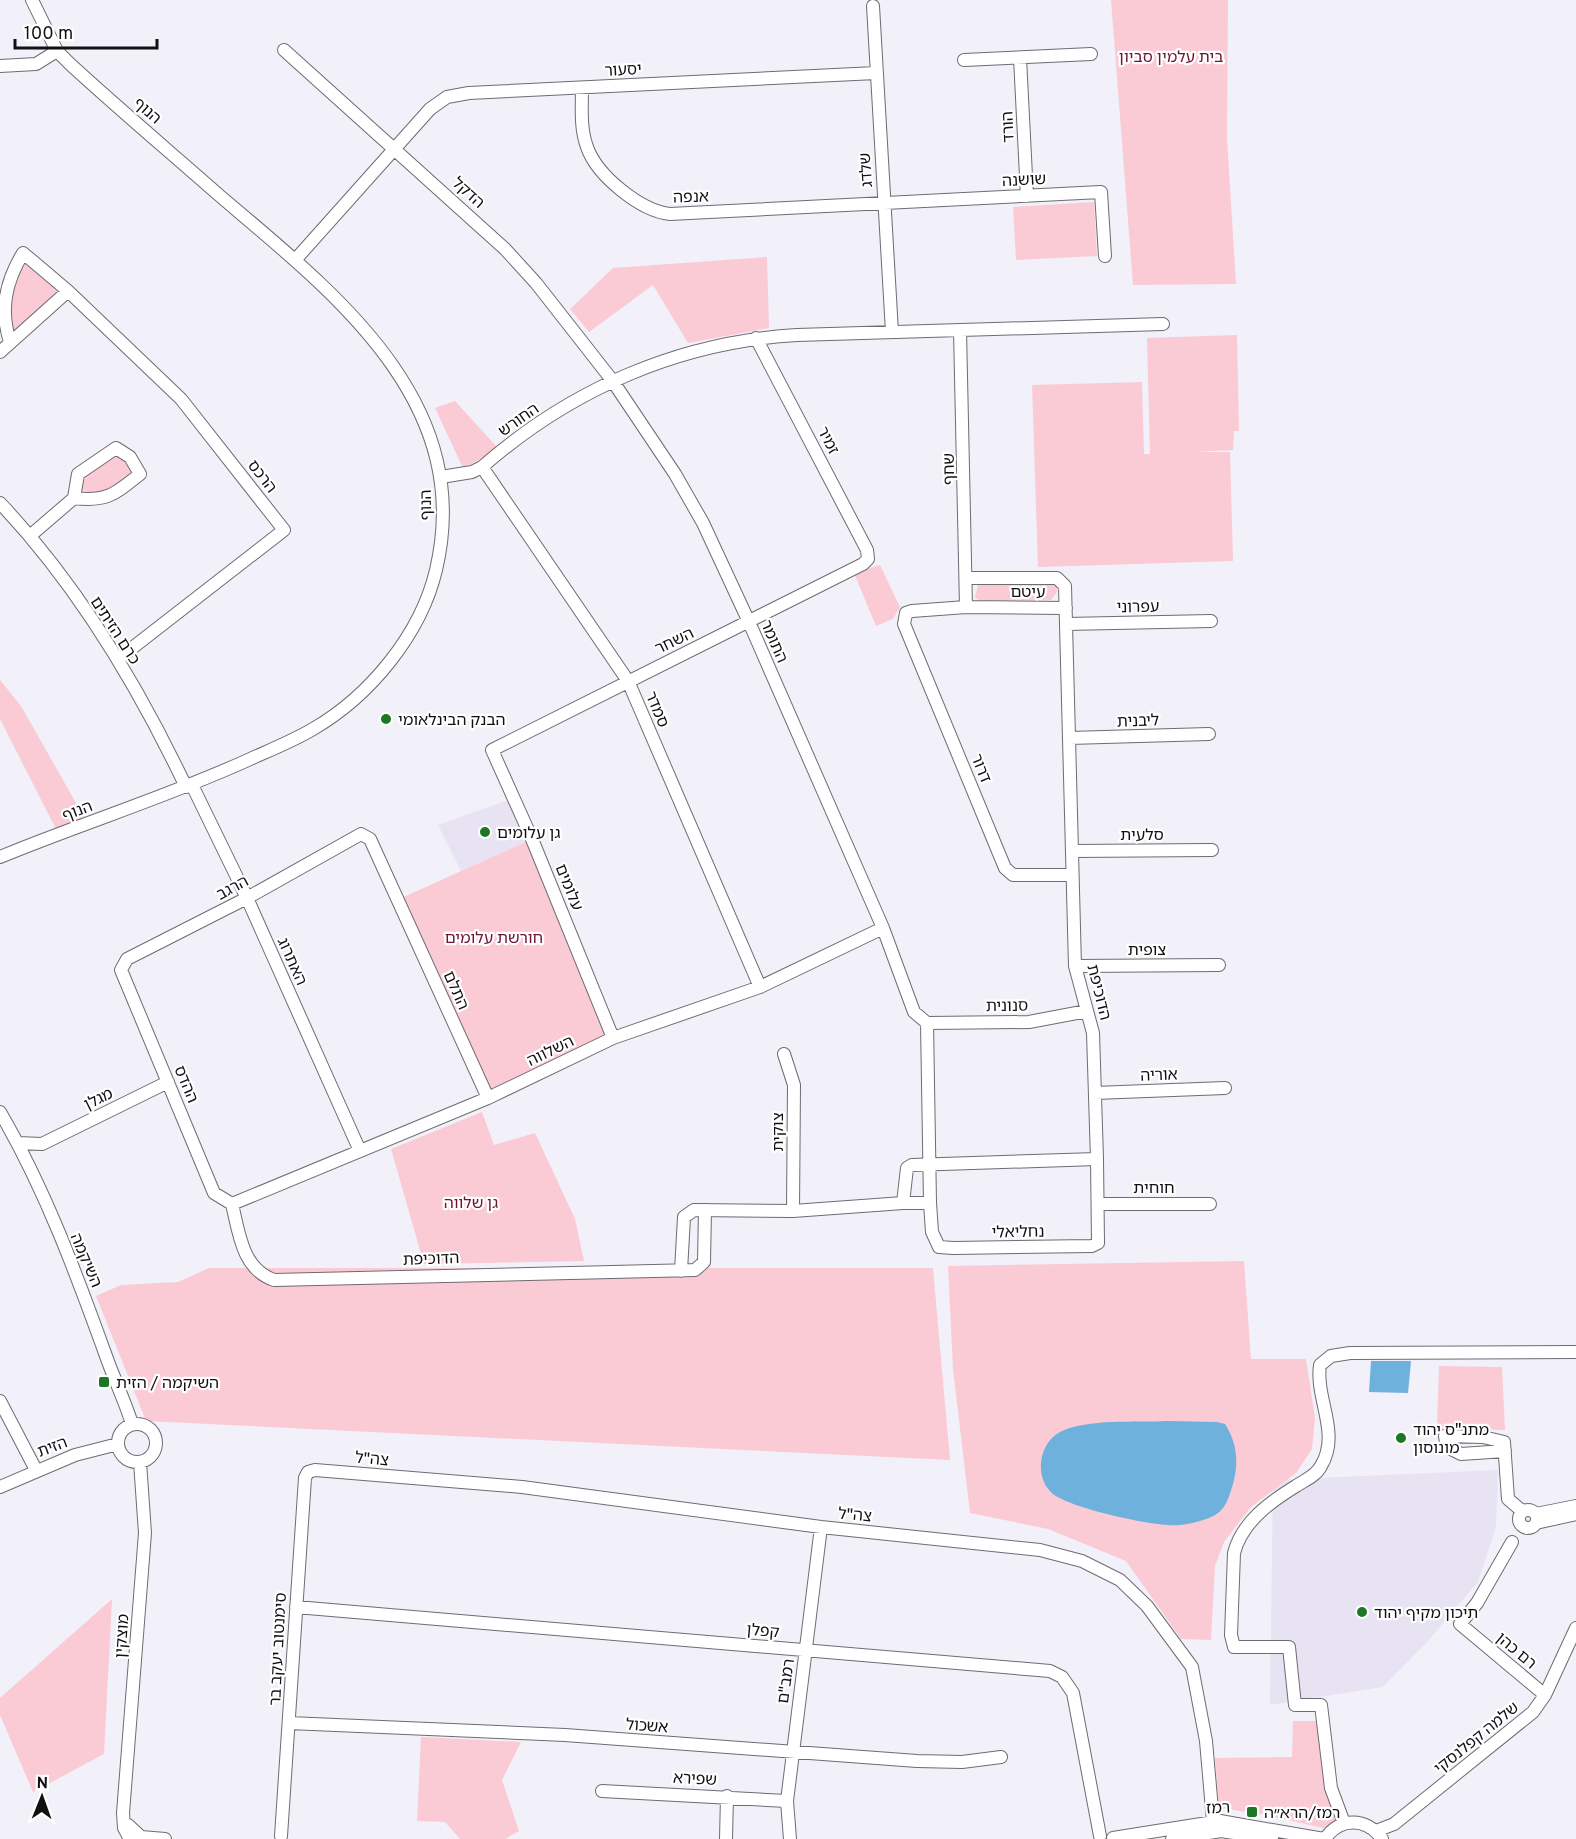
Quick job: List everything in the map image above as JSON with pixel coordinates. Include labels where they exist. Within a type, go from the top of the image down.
[{"type":"street","points":[[0,66],[36,64],[57,51],[32,0]]},
{"type":"street","name":"שלדג","points":[[873,6],[892,332]]},
{"type":"street","name":"הדקל","points":[[284,50],[506,249],[536,283],[612,380]]},
{"type":"street","name":"הנוף","points":[[0,857],[189,786],[314,728],[337,712],[381,671],[419,618],[432,588],[442,535],[441,477],[430,432],[405,382],[380,347],[296,259],[57,51]]},
{"type":"street","points":[[964,60],[1091,54]]},
{"type":"street","name":"הורד","points":[[1020,58],[1027,196]]},
{"type":"street","name":"יסעור","points":[[296,259],[430,109],[447,97],[469,93],[876,74]]},
{"type":"street","name":"אנפה","points":[[582,88],[582,123],[590,156],[603,172],[637,203],[650,210],[670,214],[884,203]]},
{"type":"street","name":"שושנה","points":[[884,203],[1101,192],[1105,256]]},
{"type":"street","name":"הרכס","points":[[10,342],[0,327],[0,302],[9,276],[23,254],[68,291],[181,399],[284,530],[118,659]]},
{"type":"street","points":[[0,352],[68,291]]},
{"type":"street","name":"החורש","points":[[441,477],[472,472],[482,467],[552,414],[612,380],[681,354],[756,338],[1163,324]]},
{"type":"street","name":"שחף","points":[[960,330],[966,608]]},
{"type":"street","name":"זמיר","points":[[756,338],[862,541],[868,559]]},
{"type":"street","name":"התומר","points":[[612,380],[675,474],[703,523],[749,622],[883,928],[914,1012],[927,1023]]},
{"type":"street","points":[[31,535],[74,498],[78,474],[116,448],[130,457],[140,474],[116,493],[97,501],[74,498]]},
{"type":"street","name":"סמדר","points":[[482,467],[628,681],[760,987]]},
{"type":"street","name":"כרם הזיתים","points":[[0,503],[31,535],[118,659],[189,786]]},
{"type":"street","name":"השחר","points":[[492,750],[749,622],[863,564],[868,559]]},
{"type":"street","name":"עיטם","points":[[904,616],[912,611],[966,608],[1066,608],[1065,586],[1057,578],[966,578]]},
{"type":"street","name":"הדוכיפת","points":[[1066,608],[1075,966],[1076,977],[1093,1033],[1098,1244]]},
{"type":"street","name":"דרור","points":[[904,616],[905,629],[1005,868],[1013,875],[1071,875]]},
{"type":"street","name":"עפרוני","points":[[1066,624],[1211,621]]},
{"type":"street","name":"ליבנית","points":[[1069,738],[1209,734]]},
{"type":"street","name":"עלומים","points":[[492,750],[532,839],[613,1038]]},
{"type":"street","name":"האתרוג","points":[[189,786],[247,898],[360,1151]]},
{"type":"street","name":"הרגב","points":[[121,970],[127,959],[247,898],[361,834]]},
{"type":"street","name":"התלם","points":[[361,834],[370,839],[488,1098]]},
{"type":"street","name":"סלעית","points":[[1072,851],[1212,850]]},
{"type":"street","name":"השלווה","points":[[232,1204],[488,1098],[613,1038],[760,987],[883,928]]},
{"type":"street","name":"צופית","points":[[1075,966],[1219,965]]},
{"type":"street","name":"ההדס","points":[[121,970],[214,1193],[232,1204]]},
{"type":"street","name":"סנונית","points":[[927,1023],[1029,1022],[1087,1011]]},
{"type":"street","points":[[681,1271],[684,1217],[694,1210],[793,1211],[930,1203],[927,1023]]},
{"type":"street","name":"צוקית","points":[[784,1054],[794,1085],[793,1211]]},
{"type":"street","name":"מגלן","points":[[18,1143],[42,1144],[168,1082]]},
{"type":"street","name":"אוריה","points":[[1095,1093],[1224,1088]]},
{"type":"street","name":"השיקמה","points":[[0,1112],[31,1171],[84,1294],[132,1425]]},
{"type":"street","points":[[31,1171],[42,1144]]},
{"type":"street","points":[[903,1203],[907,1168],[912,1165],[1097,1159]]},
{"type":"street","name":"נחליאלי","points":[[930,1203],[932,1232],[939,1246],[1092,1246],[1098,1244]]},
{"type":"street","name":"הדוכיפת","points":[[232,1204],[242,1244],[252,1266],[261,1275],[274,1280],[695,1270],[704,1262],[705,1210]]},
{"type":"street","name":"חוחית","points":[[1098,1204],[1210,1204]]},
{"type":"street","points":[[1344,1823],[1331,1788],[1321,1705],[1295,1705],[1289,1647],[1234,1647],[1231,1621],[1238,1539],[1249,1523],[1264,1509],[1313,1476],[1324,1459],[1329,1426],[1320,1380],[1320,1365],[1332,1356],[1350,1353],[1576,1352]]},
{"type":"street","points":[[0,1401],[36,1470]]},
{"type":"street","points":[[132,1425],[146,1426],[156,1438],[152,1455],[140,1462],[126,1458],[118,1444],[123,1429],[132,1425]]},
{"type":"street","name":"הזית","points":[[0,1487],[75,1455],[118,1444]]},
{"type":"street","points":[[1504,1447],[1508,1499],[1522,1511],[1531,1510],[1536,1519]]},
{"type":"street","name":"מוצקין","points":[[130,1837],[123,1813],[145,1533],[140,1462]]},
{"type":"street","name":"צה\"ל","points":[[315,1470],[522,1487],[821,1527],[1040,1550],[1082,1561],[1120,1580],[1147,1606],[1192,1667],[1206,1741],[1214,1821]]},
{"type":"street","name":"סימנטוב יעקב בר","points":[[280,1838],[290,1723],[305,1478],[308,1472],[315,1470]]},
{"type":"street","points":[[1536,1519],[1576,1506]]},
{"type":"street","points":[[1536,1519],[1576,1514]]},
{"type":"street","name":"רמב\"ם","points":[[790,1839],[786,1801],[821,1527]]},
{"type":"street","name":"רם כהן","points":[[1512,1542],[1477,1602],[1460,1624],[1545,1695]]},
{"type":"street","name":"קפלן","points":[[296,1607],[1050,1671],[1062,1677],[1073,1693],[1105,1838]]},
{"type":"street","name":"שלמה קפלנסקי","points":[[1381,1836],[1533,1712],[1545,1695],[1576,1628]]},
{"type":"street","name":"אשכול","points":[[290,1723],[565,1735],[917,1761],[962,1762],[1001,1757]]},
{"type":"street","name":"שפירא","points":[[602,1791],[786,1801]]},
{"type":"street","points":[[726,1839],[727,1796]]},
{"type":"street","name":"רמז","points":[[1105,1838],[1169,1831],[1214,1821],[1235,1822],[1324,1839]]},
{"type":"street","points":[[1324,1839],[1332,1830],[1344,1823],[1364,1823],[1381,1836]]},
{"type":"street","name":"רמז","points":[[1172,1839],[1221,1831],[1272,1839]]},
{"type":"street","points":[[130,1837],[165,1839]]},
{"type":"shaded area","name":"גן עלומים","points":[[514,798],[532,839],[461,871],[438,825]]},
{"type":"shaded area","name":"תיכון מקיף יהוד","points":[[1498,1470],[1496,1527],[1478,1582],[1427,1642],[1383,1687],[1270,1705],[1273,1480]]},
{"type":"green space","name":"בית עלמין סביון","points":[[1111,0],[1228,0],[1227,137],[1236,284],[1133,285]]},
{"type":"green space","points":[[1094,202],[1097,256],[1016,260],[1013,207]]},
{"type":"green space","points":[[23,253],[68,291],[10,342],[6,319],[7,297]]},
{"type":"green space","points":[[767,257],[769,328],[688,343],[653,285],[589,332],[570,309],[613,268]]},
{"type":"green space","points":[[1237,335],[1239,431],[1234,431],[1233,450],[1197,452],[1230,452],[1233,561],[1038,567],[1032,385],[1142,382],[1144,454],[1150,454],[1147,338]]},
{"type":"green space","points":[[455,401],[497,447],[486,456],[463,468],[435,408]]},
{"type":"green space","points":[[116,448],[140,474],[116,493],[74,498],[78,474]]},
{"type":"green space","points":[[880,565],[900,607],[893,619],[876,626],[854,573]]},
{"type":"green space","points":[[1050,583],[1057,586],[1057,592],[1051,600],[981,601],[975,598],[978,584]]},
{"type":"green space","points":[[0,680],[21,706],[88,824],[59,835],[0,719]]},
{"type":"green space","name":"חורשת עלומים","points":[[532,839],[613,1038],[488,1098],[397,900]]},
{"type":"green space","name":"גן שלווה","points":[[482,1112],[494,1145],[535,1133],[575,1219],[584,1261],[424,1264],[391,1149]]},
{"type":"green space","points":[[1244,1261],[1251,1359],[1306,1359],[1315,1418],[1312,1449],[1296,1473],[1251,1507],[1224,1542],[1215,1566],[1211,1640],[1181,1639],[1126,1561],[1048,1529],[970,1513],[953,1369],[948,1266]]},
{"type":"green space","points":[[209,1268],[933,1268],[950,1460],[146,1421],[96,1296],[121,1285],[178,1282]]},
{"type":"green space","points":[[1439,1366],[1502,1367],[1505,1430],[1437,1428]]},
{"type":"green space","points":[[112,1599],[104,1754],[33,1792],[0,1715],[0,1698]]},
{"type":"green space","points":[[1293,1721],[1318,1721],[1337,1820],[1323,1828],[1261,1814],[1219,1808],[1215,1758],[1292,1757]]},
{"type":"green space","points":[[421,1737],[521,1742],[502,1780],[519,1831],[505,1839],[460,1839],[445,1822],[417,1821]]},
{"type":"water","points":[[1371,1361],[1411,1361],[1408,1393],[1369,1392]]},
{"type":"water","points":[[1217,1422],[1225,1424],[1229,1431],[1236,1453],[1235,1476],[1227,1501],[1215,1515],[1184,1524],[1153,1523],[1115,1516],[1077,1505],[1053,1494],[1047,1487],[1041,1471],[1043,1453],[1047,1444],[1060,1432],[1098,1423]]},
{"type":"place","name":"הבנק הבינלאומי","points":[[386,719]]},
{"type":"place","name":"גן עלומים","points":[[485,832]]},
{"type":"place","name":"השיקמה / הזית","points":[[104,1382]]},
{"type":"place","name":"מתנ\"ס יהוד מונוסון","points":[[1401,1438]]},
{"type":"place","name":"תיכון מקיף יהוד","points":[[1362,1612]]},
{"type":"place","name":"רמז/הרא״ה","points":[[1252,1812]]}]
